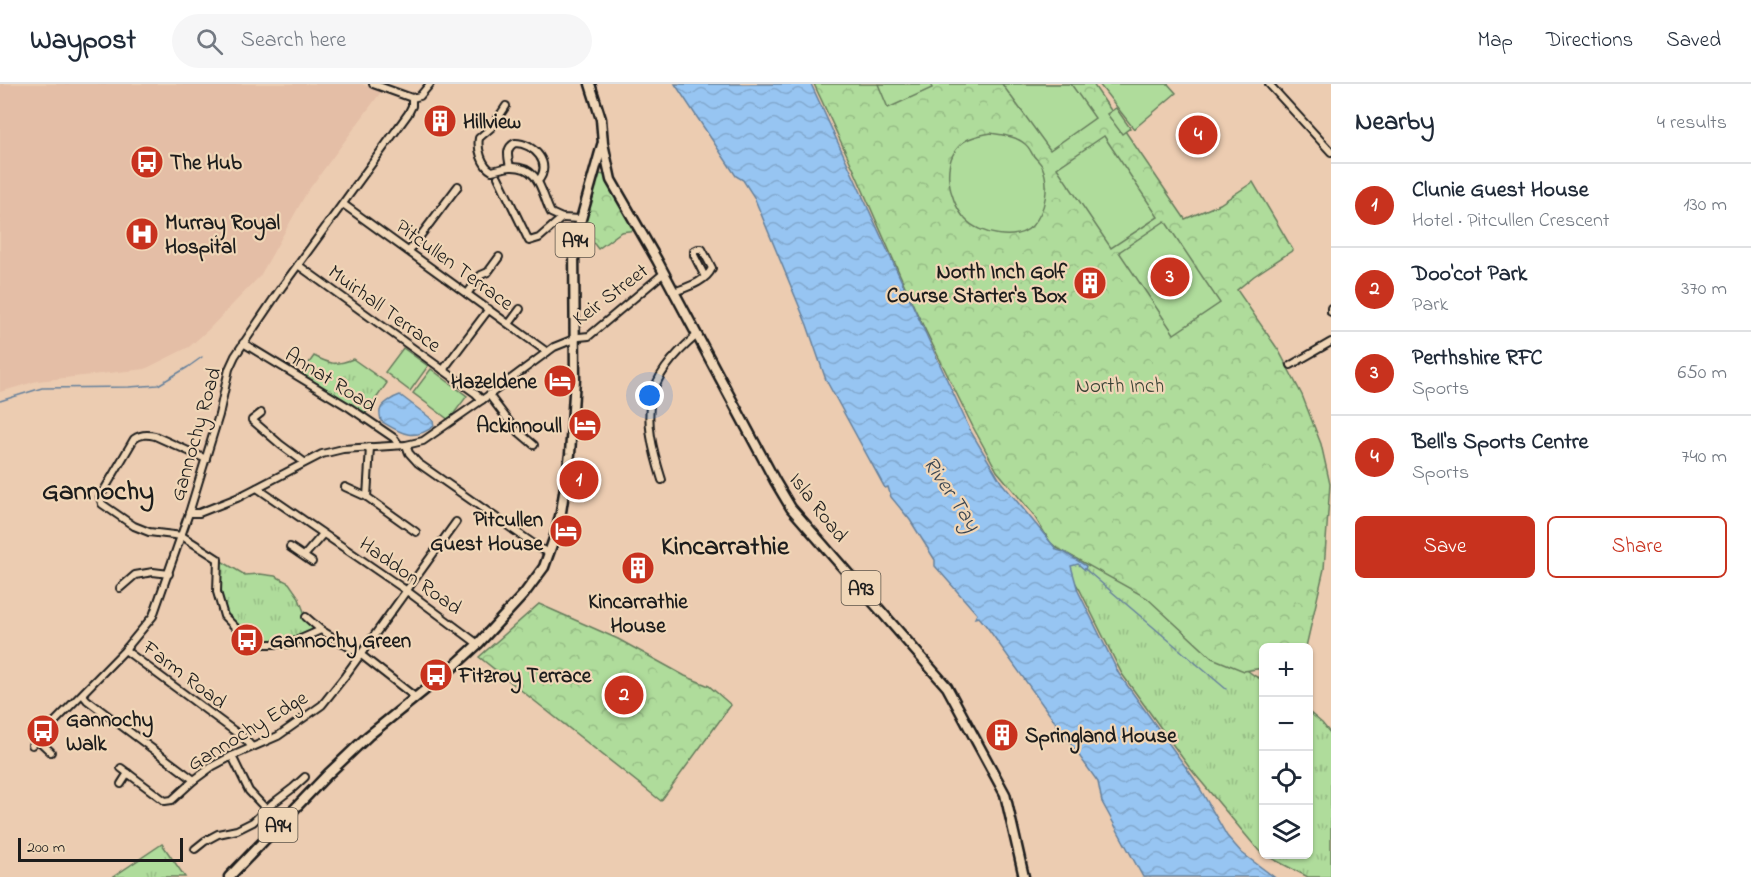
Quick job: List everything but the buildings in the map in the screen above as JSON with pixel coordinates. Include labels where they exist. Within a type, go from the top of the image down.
[{"type":"main road","name":"A93","points":[[590,84],[601,119],[603,143]]},
{"type":"main road","name":"A94","points":[[229,877],[328,774],[368,736],[478,644],[517,602],[544,567],[555,536],[566,485],[572,428],[575,340],[574,244],[603,143]]},
{"type":"main road","name":"Isla Road","points":[[603,143],[611,180],[698,334],[791,508],[947,687],[1005,794],[1024,877]]},
{"type":"street","points":[[373,84],[412,98],[420,96],[430,84]]},
{"type":"street","points":[[1269,84],[1331,152]]},
{"type":"street","name":"Gannochy Road","points":[[32,746],[125,650],[153,616],[182,536],[219,415],[229,369],[235,356],[408,114],[412,106],[412,98]]},
{"type":"street","points":[[506,105],[492,127],[479,138],[483,161],[489,171],[510,167],[524,169],[538,181],[550,212],[562,218],[580,219]]},
{"type":"street","points":[[1323,143],[1331,136]]},
{"type":"street","points":[[510,167],[508,150],[510,147],[515,143],[528,145],[536,152],[543,166],[543,176],[538,181]]},
{"type":"street","points":[[498,177],[529,241],[539,238],[562,218]]},
{"type":"street","points":[[409,251],[458,186]]},
{"type":"street","name":"Pitcullen Terrace","points":[[343,204],[547,352]]},
{"type":"street","points":[[467,294],[481,275],[488,272],[499,257]]},
{"type":"street","name":"Muirhall Terrace","points":[[298,265],[482,400]]},
{"type":"street","name":"Keir Street","points":[[189,513],[199,513],[218,506],[322,454],[423,441],[554,347],[589,336],[664,273]]},
{"type":"street","points":[[674,292],[705,277]]},
{"type":"street","points":[[443,370],[489,309]]},
{"type":"street","points":[[509,324],[520,309]]},
{"type":"street","points":[[662,480],[653,450],[649,408],[653,392],[666,365],[698,334]]},
{"type":"street","points":[[1291,365],[1331,342]]},
{"type":"street","name":"Annat Road","points":[[243,343],[350,408],[394,438],[418,464],[550,553]]},
{"type":"street","points":[[489,395],[514,428],[534,444]]},
{"type":"street","points":[[261,412],[252,420],[304,462]]},
{"type":"street","points":[[206,459],[155,436],[147,434],[139,436],[134,440],[100,497],[102,504],[134,526],[149,532],[182,536],[218,560],[217,592],[224,616],[239,631],[254,641],[262,644],[289,644],[321,630]]},
{"type":"street","points":[[367,497],[370,447]]},
{"type":"street","points":[[345,487],[367,497],[416,532]]},
{"type":"street","name":"Haddon Road","points":[[257,488],[407,591],[478,644]]},
{"type":"street","name":"Gannochy Edge","points":[[128,773],[168,801],[172,800],[213,766],[278,736],[322,705],[456,522]]},
{"type":"street","points":[[304,556],[323,534]]},
{"type":"street","points":[[290,547],[312,562]]},
{"type":"street","points":[[120,588],[135,575],[153,572],[169,574]]},
{"type":"street","points":[[306,617],[321,630],[360,654],[415,697]]},
{"type":"street","name":"Farm Road","points":[[125,650],[245,739],[252,747]]},
{"type":"street","points":[[83,695],[194,780]]},
{"type":"street","points":[[38,740],[51,752]]},
{"type":"street","points":[[232,756],[249,791],[266,809]]},
{"type":"street","points":[[121,768],[128,773],[121,784]]},
{"type":"street","points":[[195,849],[218,834],[246,827],[305,777]]},
{"type":"shaded area","name":"Murray Royal Hospital","points":[[0,84],[362,84],[381,92],[307,192],[260,276],[189,347],[145,369],[37,381],[0,392]]},
{"type":"green space","name":"North Inch","points":[[814,84],[1093,84],[1185,219],[1220,204],[1253,182],[1293,250],[1237,290],[1279,351],[1302,395],[1321,444],[1330,484],[1324,569],[1307,643],[1259,643],[1259,669],[1244,671],[1212,658],[1147,598],[1050,542],[1033,514],[997,471],[973,427],[915,309]]},
{"type":"green space","points":[[878,84],[930,84],[932,88],[888,108]]},
{"type":"green space","points":[[1002,84],[1071,84],[1095,118],[1050,150]]},
{"type":"green space","points":[[1099,84],[1168,84],[1176,93],[1134,129]]},
{"type":"green space","points":[[1116,108],[1130,128],[1122,134],[1107,114]]},
{"type":"green space","points":[[991,133],[1013,138],[1025,144],[1041,165],[1044,173],[1046,189],[1041,213],[1032,226],[1017,234],[998,234],[971,225],[959,211],[951,190],[949,168],[957,149],[968,139]]},
{"type":"green space","points":[[1104,136],[1158,217],[1111,248],[1057,168]]},
{"type":"green space","points":[[598,174],[606,175],[637,230],[621,232],[598,249],[582,228]]},
{"type":"green space","points":[[1165,221],[1220,303],[1174,334],[1119,252]]},
{"type":"green space","points":[[403,348],[428,366],[410,391],[385,372]]},
{"type":"green space","points":[[314,356],[333,363],[353,359],[387,383],[366,413],[301,374]]},
{"type":"green space","points":[[431,369],[467,396],[449,420],[413,393]]},
{"type":"green space","points":[[1050,505],[1261,643],[1259,643],[1259,650],[1228,656],[1259,678],[1259,851],[1189,767],[1122,674],[1080,590],[1041,528]]},
{"type":"green space","points":[[218,559],[245,575],[275,576],[289,583],[298,596],[306,617],[321,630],[289,644],[262,644],[224,616],[217,592]]},
{"type":"green space","points":[[539,604],[618,639],[685,676],[709,686],[731,705],[661,801],[479,657]]},
{"type":"green space","points":[[1313,715],[1331,734],[1331,877],[1308,877],[1273,859],[1313,859]]},
{"type":"green space","points":[[162,844],[185,877],[113,877]]},
{"type":"water","name":"River Tay","points":[[675,84],[811,84],[971,432],[1001,482],[1057,550],[1086,566],[1085,570],[1078,564],[1071,566],[1078,591],[1119,674],[1195,780],[1227,836],[1242,853],[1274,877],[1143,877],[1102,802],[1098,782],[987,627],[979,617],[975,618],[977,614],[935,566],[935,560],[910,520],[891,497],[888,487],[885,488],[826,380],[807,325],[754,197],[743,180],[736,176]]},
{"type":"water","points":[[400,395],[429,417],[434,426],[420,434],[413,435],[401,432],[381,421],[381,408]]},
{"type":"waterway","points":[[0,401],[42,388],[158,385],[202,357]]},
{"type":"waterway","points":[[1085,569],[1226,689]]},
{"type":"place","name":"Hillview","points":[[440,121]]},
{"type":"place","name":"Bell's Sports Centre","points":[[1198,135]]},
{"type":"place","name":"The Hub","points":[[147,162]]},
{"type":"place","name":"Murray Royal Hospital","points":[[142,234]]},
{"type":"place","name":"Perthshire RFC","points":[[1170,277]]},
{"type":"place","name":"North Inch Golf Course Starter's Box","points":[[1090,283]]},
{"type":"place","name":"Hazeldene","points":[[560,381]]},
{"type":"place","name":"Ackinnoull","points":[[585,425]]},
{"type":"place","name":"Clunie Guest House","points":[[579,480]]},
{"type":"place","name":"Pitcullen Guest House","points":[[566,531]]},
{"type":"place","name":"Kincarrathie House","points":[[638,568]]},
{"type":"place","name":"Gannochy Green","points":[[247,640]]},
{"type":"place","name":"Fitzroy Terrace","points":[[436,675]]},
{"type":"place","name":"Doo'cot Park","points":[[624,695]]},
{"type":"place","name":"Gannochy Walk","points":[[43,731]]},
{"type":"place","name":"Springland House","points":[[1002,735]]},
{"type":"district","name":"Gannochy","points":[[98,490]]},
{"type":"district","name":"Kincarrathie","points":[[725,545]]}]
